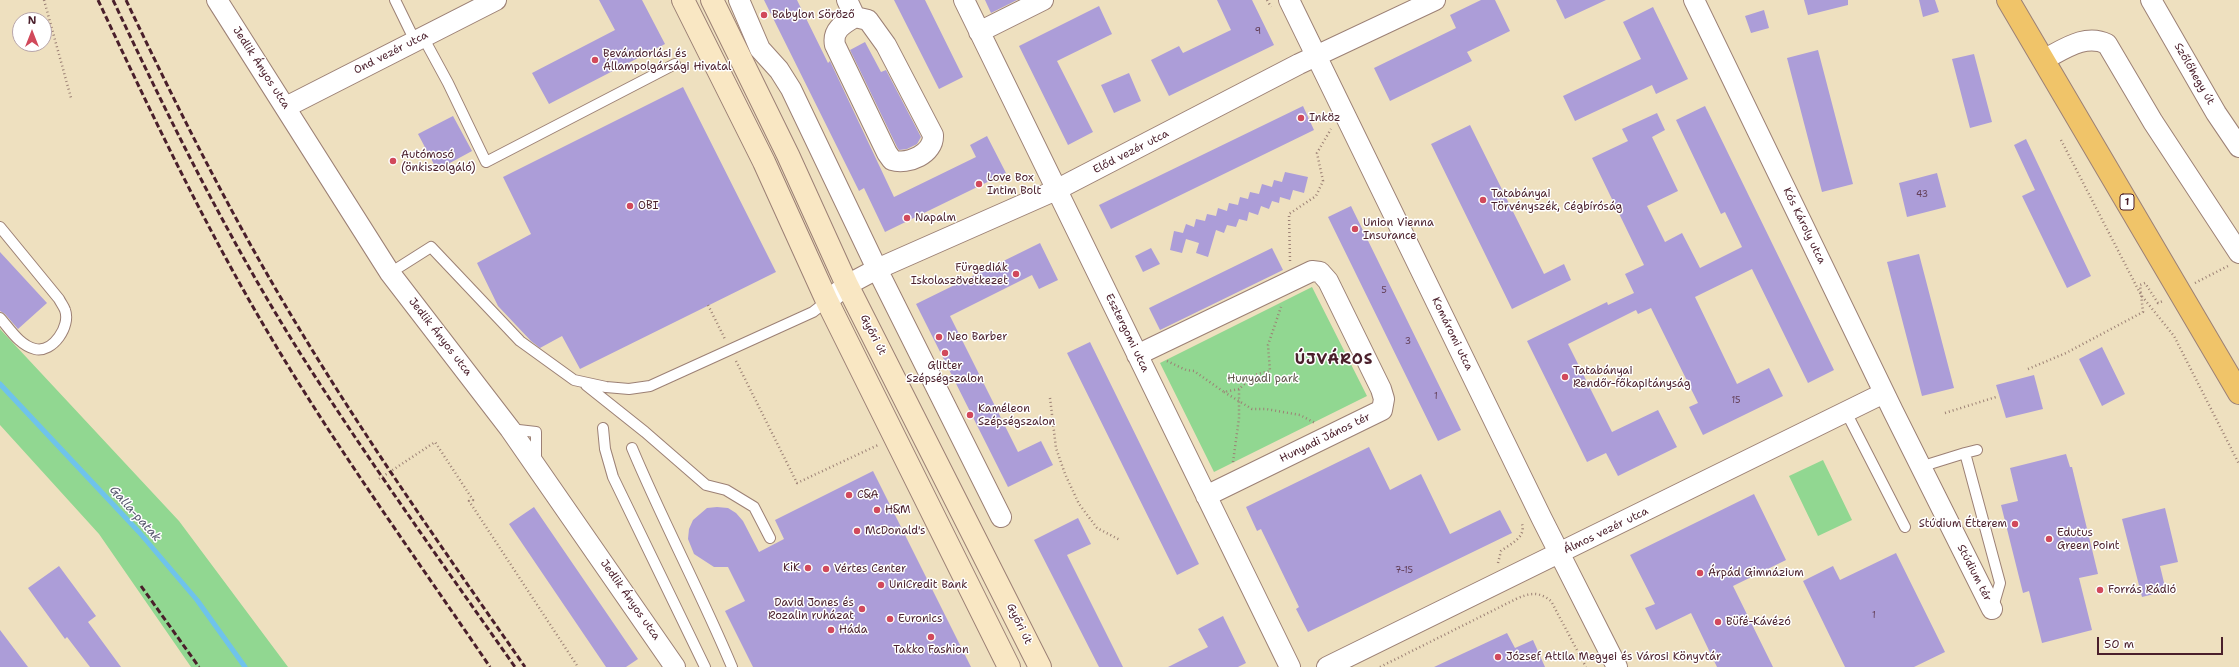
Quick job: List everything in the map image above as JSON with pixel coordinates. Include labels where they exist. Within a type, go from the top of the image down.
[{"type":"main road","points":[[684,0],[764,162],[827,301],[1009,667]]},
{"type":"main road","name":"Győri út","points":[[712,0],[788,155],[847,284],[1040,667]]},
{"type":"main road","name":"1","points":[[2008,0],[2043,60],[2186,288],[2239,393]]},
{"type":"street","name":"Jedlik Ányos utca","points":[[216,0],[286,107],[390,273],[510,429],[538,472],[595,549],[675,667]]},
{"type":"street","name":"Ond vezér utca","points":[[286,107],[496,0]]},
{"type":"street","points":[[739,0],[758,45],[791,88],[877,269],[1001,517]]},
{"type":"street","name":"Esztergomi utca","points":[[964,0],[1056,190],[1141,353],[1206,496],[1290,667]]},
{"type":"street","points":[[979,32],[1044,0]]},
{"type":"street","name":"Komáromi utca","points":[[1289,0],[1318,56],[1559,554],[1617,667]]},
{"type":"street","name":"Előd vezér utca","points":[[827,301],[847,284],[877,269],[1056,190],[1298,64],[1318,56],[1435,0]]},
{"type":"street","name":"Kós Károly utca","points":[[1694,0],[1884,393],[1920,456]]},
{"type":"street","name":"Szőlőhegy út","points":[[2151,0],[2216,113],[2239,147]]},
{"type":"street","points":[[851,8],[868,20],[886,45],[932,135],[933,140],[928,151],[905,162],[892,160],[887,153],[835,46],[834,39],[836,32],[851,8]]},
{"type":"street","points":[[2043,60],[2087,39],[2097,39],[2107,44],[2236,258]]},
{"type":"street","name":"Hunyadi János tér","points":[[1141,353],[1300,276],[1312,271],[1320,272],[1328,281],[1381,389],[1384,399],[1382,410],[1206,496]]},
{"type":"street","name":"Álmos vezér utca","points":[[1327,667],[1505,578],[1559,554],[1884,393]]},
{"type":"street","name":"Stúdium tér","points":[[1920,456],[1992,609]]},
{"type":"lane","points":[[395,0],[448,83],[486,162],[674,64]]},
{"type":"lane","points":[[0,227],[59,299],[66,310],[65,326],[58,338],[47,347],[36,349],[25,345],[0,318]]},
{"type":"lane","points":[[390,273],[432,246],[520,341],[574,380],[585,384],[629,389],[650,386],[813,312],[827,301]]},
{"type":"lane","points":[[585,384],[645,432],[706,485],[726,490],[754,507],[770,538]]},
{"type":"lane","points":[[1846,412],[1905,527]]},
{"type":"lane","points":[[603,428],[605,449],[614,477],[704,667]]},
{"type":"lane","points":[[510,429],[536,432],[538,472]]},
{"type":"lane","points":[[632,448],[652,496],[695,581],[732,667]]},
{"type":"lane","points":[[1920,456],[1965,453],[1977,450]]},
{"type":"lane","points":[[1965,453],[2000,583],[1992,609]]},
{"type":"path","points":[[44,0],[71,98]]},
{"type":"path","points":[[2061,140],[2141,295],[2174,336],[2239,464]]},
{"type":"path","points":[[2028,369],[2066,353],[2144,312],[2140,285],[2145,283],[2158,303],[2236,258]]},
{"type":"path","points":[[708,306],[797,483],[882,443]]},
{"type":"path","points":[[1141,353],[1186,370],[1194,371],[1252,409],[1266,409],[1300,415],[1335,434]]},
{"type":"path","points":[[1224,392],[1239,389]]},
{"type":"path","points":[[1945,413],[1996,397]]},
{"type":"path","points":[[1050,398],[1056,448],[1065,474],[1079,504],[1097,528],[1120,540]]},
{"type":"path","points":[[379,479],[435,442],[472,500],[469,502],[578,667]]},
{"type":"path","points":[[1498,564],[1501,551],[1519,538],[1523,526]]},
{"type":"path","points":[[1380,667],[1516,598],[1535,593],[1546,597],[1551,601],[1586,667]]},
{"type":"green space","name":"Hunyadi park","points":[[1312,287],[1367,396],[1214,472],[1160,363]]},
{"type":"green space","points":[[0,329],[179,521],[288,667],[191,667],[99,534],[0,425]]},
{"type":"green space","points":[[1823,460],[1852,520],[1818,536],[1789,476]]},
{"type":"building","name":"Bevándorlási és Állampolgársági Hivatal","points":[[599,0],[642,0],[665,44],[549,104],[532,73],[615,30]]},
{"type":"building","points":[[764,0],[797,0],[828,63],[830,61],[894,197],[976,157],[970,145],[987,136],[1006,173],[885,232],[864,188],[859,191]]},
{"type":"building","points":[[894,0],[925,0],[963,77],[939,89]]},
{"type":"building","points":[[985,0],[1017,0],[991,13]]},
{"type":"building","points":[[1217,0],[1252,0],[1274,45],[1169,96],[1151,60],[1179,46],[1183,53],[1231,30]]},
{"type":"building","points":[[1481,0],[1495,0],[1510,31],[1467,52],[1472,61],[1390,101],[1374,68],[1456,28],[1450,15]]},
{"type":"building","points":[[1556,0],[1606,0],[1565,19]]},
{"type":"building","points":[[1804,0],[1848,0],[1848,5],[1808,15]]},
{"type":"building","points":[[1919,0],[1935,0],[1939,12],[1923,17]]},
{"type":"building","points":[[1099,6],[1112,34],[1057,61],[1093,132],[1068,145],[1019,46]]},
{"type":"building","points":[[1653,7],[1688,79],[1656,94],[1652,85],[1575,121],[1563,96],[1641,59],[1623,22]]},
{"type":"building","points":[[1764,10],[1769,28],[1751,33],[1745,16]]},
{"type":"building","points":[[865,42],[881,72],[886,70],[921,137],[917,144],[907,149],[899,150],[897,147],[850,50]]},
{"type":"building","points":[[1818,50],[1853,184],[1822,192],[1787,58]]},
{"type":"building","points":[[1974,54],[1992,122],[1970,128],[1952,59]]},
{"type":"building","points":[[1129,73],[1141,101],[1114,113],[1101,85]]},
{"type":"building","name":"OBI","points":[[683,87],[776,272],[580,369],[562,336],[540,348],[531,341],[498,306],[477,263],[531,234],[503,177]]},
{"type":"building","points":[[1303,106],[1314,130],[1111,229],[1099,205]]},
{"type":"building","points":[[1705,106],[1834,370],[1808,383],[1752,269],[1695,297],[1737,384],[1769,368],[1783,396],[1703,435],[1689,407],[1698,403],[1651,308],[1638,314],[1636,310],[1568,344],[1612,432],[1658,410],[1677,447],[1618,476],[1606,453],[1587,462],[1527,341],[1607,302],[1608,305],[1634,293],[1625,274],[1644,265],[1592,158],[1628,141],[1622,129],[1657,113],[1665,130],[1652,137],[1678,191],[1647,206],[1665,242],[1682,233],[1700,268],[1742,247],[1725,212],[1721,214],[1676,120]]},
{"type":"building","points":[[453,116],[472,151],[437,170],[418,134]]},
{"type":"building","name":"Tatabányai Törvényszék, Cégbíróság","points":[[1470,125],[1544,274],[1564,264],[1571,280],[1512,309],[1431,144]]},
{"type":"building","points":[[2026,139],[2091,276],[2067,288],[2022,196],[2035,190],[2014,145]]},
{"type":"building","points":[[1285,172],[1308,177],[1304,193],[1293,190],[1290,200],[1280,197],[1279,203],[1272,201],[1269,209],[1261,206],[1258,215],[1249,212],[1247,221],[1239,219],[1236,227],[1227,225],[1224,233],[1216,230],[1208,257],[1196,253],[1199,243],[1186,239],[1182,253],[1170,250],[1174,231],[1183,233],[1186,224],[1194,227],[1196,219],[1205,221],[1207,214],[1216,216],[1218,208],[1227,211],[1229,203],[1238,205],[1240,197],[1248,199],[1250,192],[1259,194],[1262,184],[1272,187],[1274,180],[1282,182]]},
{"type":"building","points":[[1937,173],[1946,207],[1907,217],[1899,183]]},
{"type":"building","points":[[1351,206],[1461,430],[1438,441],[1328,217]]},
{"type":"building","points":[[1040,243],[1058,280],[1039,289],[1032,275],[950,316],[1018,452],[1041,441],[1053,465],[1008,487],[916,304]]},
{"type":"building","points":[[1151,248],[1160,264],[1143,272],[1135,256]]},
{"type":"building","points":[[1272,248],[1283,270],[1160,330],[1149,308]]},
{"type":"building","points":[[0,252],[47,303],[18,329],[5,314],[0,311]]},
{"type":"building","points":[[1919,254],[1954,388],[1922,396],[1887,262]]},
{"type":"building","points":[[1090,342],[1199,564],[1177,575],[1067,353]]},
{"type":"building","points":[[2102,347],[2125,394],[2102,406],[2079,359]]},
{"type":"building","points":[[2034,375],[2043,409],[2006,418],[1996,385]]},
{"type":"building","points":[[1369,447],[1390,490],[1421,474],[1450,534],[1500,510],[1512,533],[1308,632],[1296,609],[1299,607],[1261,529],[1257,531],[1246,507]]},
{"type":"building","name":"Edutus Green Point","points":[[2066,454],[2070,467],[2072,467],[2098,574],[2079,578],[2092,630],[2042,643],[2029,591],[2023,593],[2001,505],[2018,501],[2010,468]]},
{"type":"building","name":"Vértes Center","points":[[873,471],[971,667],[753,667],[725,611],[745,601],[728,567],[714,567],[694,554],[688,539],[689,529],[693,520],[707,508],[728,508],[736,513],[743,521],[759,552],[784,539],[775,520]]},
{"type":"building","name":"Árpád Gimnázium","points":[[1754,494],[1786,560],[1733,586],[1773,667],[1717,667],[1691,613],[1656,630],[1645,608],[1655,604],[1630,555]]},
{"type":"building","points":[[534,507],[638,659],[626,667],[606,667],[509,524]]},
{"type":"building","points":[[2165,508],[2178,562],[2160,566],[2166,591],[2142,597],[2122,519]]},
{"type":"building","points":[[1078,518],[1091,544],[1067,555],[1123,667],[1099,667],[1034,540]]},
{"type":"building","name":"Árpád Gimnázium","points":[[1896,553],[1945,652],[1914,667],[1845,667],[1803,581],[1833,566],[1840,580]]},
{"type":"building","points":[[59,566],[96,616],[88,622],[121,667],[90,667],[67,637],[65,639],[28,588]]},
{"type":"building","points":[[1223,616],[1246,663],[1238,667],[1168,667],[1208,647],[1198,629]]},
{"type":"building","points":[[0,630],[28,667],[0,667]]},
{"type":"building","name":"József Attila Megyei és Városi Könyvtár","points":[[1507,633],[1515,648],[1533,640],[1545,667],[1434,667]]},
{"type":"waterway","name":"Galla-patak","points":[[0,384],[139,532],[197,600],[245,667]]},
{"type":"railway","points":[[98,0],[182,175],[251,304],[327,428],[490,667]]},
{"type":"railway","points":[[113,0],[201,180],[274,310],[352,433],[515,667]]},
{"type":"railway","points":[[126,0],[225,199],[268,277],[347,405],[435,537],[525,667]]},
{"type":"railway","points":[[141,586],[199,667]]},
{"type":"place","name":"Babylon Söröző","points":[[764,15]]},
{"type":"place","name":"Bevándorlási és Állampolgársági Hivatal","points":[[595,60]]},
{"type":"place","name":"Inköz","points":[[1301,118]]},
{"type":"place","name":"Autómosó (önkiszolgáló)","points":[[393,161]]},
{"type":"place","name":"Love Box Intim Bolt","points":[[979,184]]},
{"type":"place","name":"Tatabányai Törvényszék, Cégbíróság","points":[[1483,200]]},
{"type":"place","name":"OBI","points":[[630,206]]},
{"type":"place","name":"Napalm","points":[[907,218]]},
{"type":"place","name":"Union Vienna Insurance","points":[[1355,229]]},
{"type":"place","name":"Fürgediák Iskolaszövetkezet","points":[[1016,274]]},
{"type":"place","name":"Neo Barber","points":[[939,337]]},
{"type":"place","name":"Glitter Szépségszalon","points":[[945,353]]},
{"type":"place","name":"Tatabányai Rendőr-főkapitányság","points":[[1565,377]]},
{"type":"place","name":"Kaméleon Szépségszalon","points":[[970,415]]},
{"type":"place","name":"C&A","points":[[849,495]]},
{"type":"place","name":"H&M","points":[[877,510]]},
{"type":"place","name":"Stúdium Étterem","points":[[2015,524]]},
{"type":"place","name":"McDonald's","points":[[857,531]]},
{"type":"place","name":"Edutus Green Point","points":[[2049,539]]},
{"type":"place","name":"KiK","points":[[808,568]]},
{"type":"place","name":"Vértes Center","points":[[826,569]]},
{"type":"place","name":"Árpád Gimnázium","points":[[1700,573]]},
{"type":"place","name":"UniCredit Bank","points":[[881,585]]},
{"type":"place","name":"Forrás Rádió","points":[[2100,590]]},
{"type":"place","name":"David Jones és Rozalin ruházat","points":[[862,609]]},
{"type":"place","name":"Euronics","points":[[890,619]]},
{"type":"place","name":"Büfé-Kávézó","points":[[1718,622]]},
{"type":"place","name":"Háda","points":[[831,630]]},
{"type":"place","name":"Takko Fashion","points":[[931,637]]},
{"type":"place","name":"József Attila Megyei és Városi Könyvtár","points":[[1498,657]]},
{"type":"district","name":"ÚJVÁROS","points":[[1334,360]]}]
